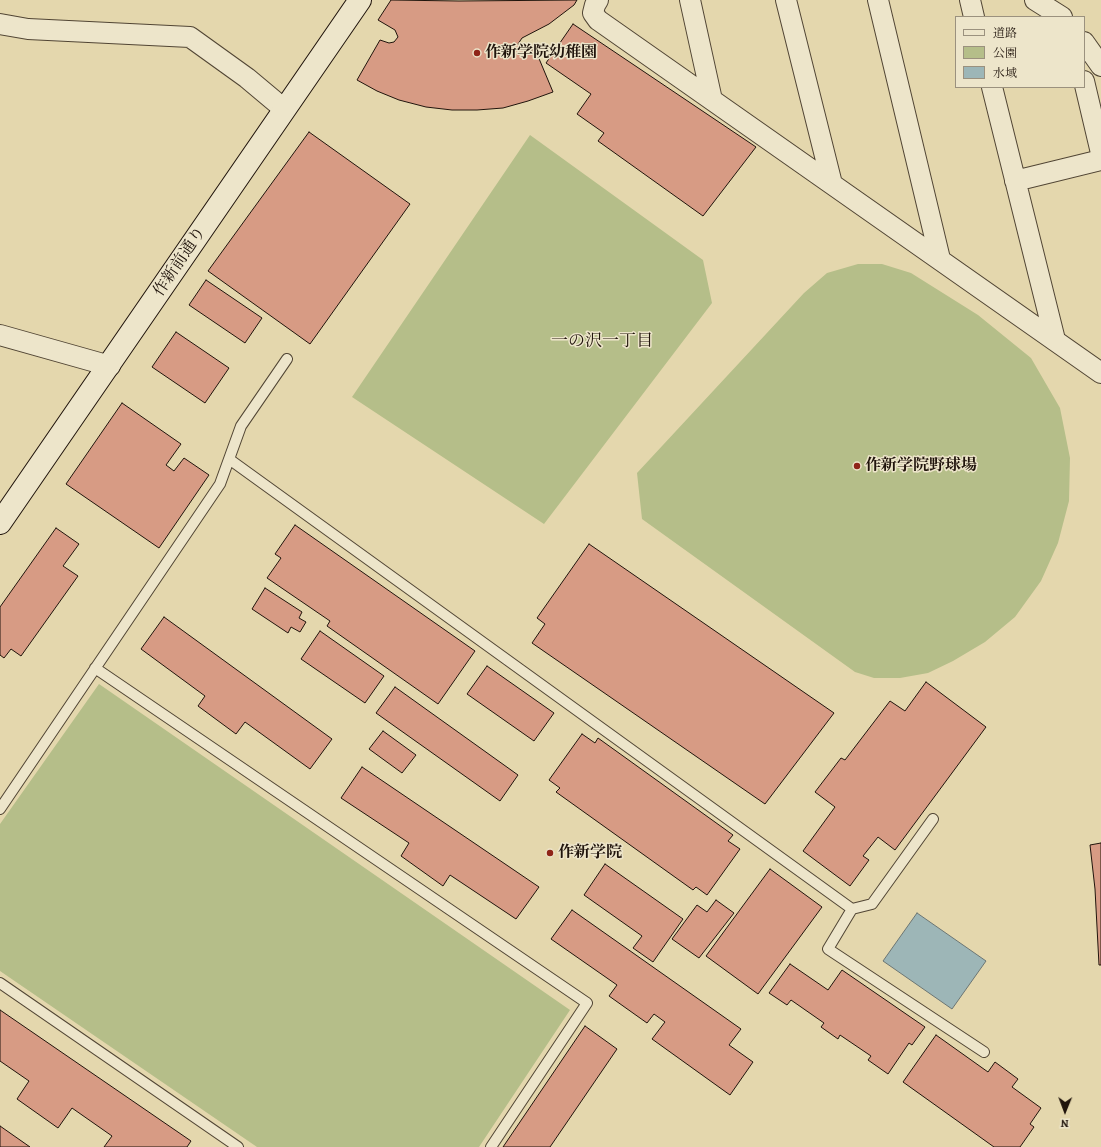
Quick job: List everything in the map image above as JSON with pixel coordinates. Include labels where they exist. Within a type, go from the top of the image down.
[{"type":"street","name":"作新前通り","points":[[0,524],[360,0]]},
{"type":"street","points":[[598,0],[593,14],[598,20],[1101,373]]},
{"type":"street","points":[[690,0],[712,100]]},
{"type":"street","points":[[786,0],[832,184]]},
{"type":"street","points":[[878,0],[940,259]]},
{"type":"street","points":[[970,0],[974,16]]},
{"type":"street","points":[[0,24],[28,29],[190,37],[247,78],[284,109]]},
{"type":"street","points":[[1085,43],[1099,59]]},
{"type":"street","points":[[1085,85],[1101,153]]},
{"type":"street","points":[[992,88],[1055,340]]},
{"type":"street","points":[[1015,181],[1101,160]]},
{"type":"street","points":[[0,334],[110,366]]},
{"type":"lane","points":[[0,809],[220,484],[241,426],[287,359]]},
{"type":"lane","points":[[229,459],[852,909]]},
{"type":"lane","points":[[95,668],[587,1003],[491,1147]]},
{"type":"lane","points":[[933,819],[872,904],[852,909],[828,949],[984,1052]]},
{"type":"lane","points":[[0,984],[238,1147]]},
{"type":"green space","points":[[530,135],[703,260],[712,303],[544,524],[352,397]]},
{"type":"green space","name":"作新学院野球場","points":[[858,264],[882,264],[911,273],[978,315],[1031,358],[1060,408],[1070,458],[1069,501],[1058,543],[1041,581],[1015,617],[985,642],[953,661],[928,673],[900,678],[874,678],[855,672],[642,519],[637,473],[804,293],[827,273]]},
{"type":"green space","points":[[99,684],[570,1010],[479,1147],[257,1147],[0,971],[0,824]]},
{"type":"water","points":[[917,913],[986,961],[952,1009],[883,961]]},
{"type":"building","name":"作新学院幼稚園","points":[[391,0],[577,0],[574,5],[549,24],[522,38],[518,44],[520,50],[526,52],[535,49],[553,92],[503,108],[452,110],[426,107],[399,100],[377,91],[357,80],[380,40],[389,43],[394,42],[398,37],[395,30],[378,20]]},
{"type":"building","points":[[573,24],[756,147],[703,216],[598,141],[604,133],[577,114],[591,94],[546,63]]},
{"type":"building","points":[[309,132],[410,204],[310,344],[208,271]]},
{"type":"building","points":[[206,280],[262,318],[245,343],[189,305]]},
{"type":"building","points":[[176,332],[229,368],[205,403],[152,367]]},
{"type":"building","points":[[122,403],[181,444],[166,465],[174,471],[184,458],[209,475],[159,548],[66,484]]},
{"type":"building","points":[[295,525],[475,651],[438,704],[327,626],[330,621],[267,578],[281,558],[275,554]]},
{"type":"building","points":[[56,528],[79,544],[63,566],[78,576],[21,656],[11,649],[4,658],[0,655],[0,607]]},
{"type":"building","points":[[589,544],[834,713],[765,804],[532,643],[545,624],[537,618]]},
{"type":"building","points":[[265,588],[302,612],[299,618],[306,622],[300,632],[291,627],[288,633],[252,609]]},
{"type":"building","points":[[164,617],[332,739],[310,769],[245,722],[236,734],[198,706],[205,696],[141,649]]},
{"type":"building","points":[[320,631],[384,676],[365,703],[301,659]]},
{"type":"building","points":[[487,666],[554,713],[534,741],[467,694]]},
{"type":"building","points":[[926,682],[986,727],[895,850],[878,837],[863,856],[869,860],[850,886],[803,851],[835,807],[815,792],[841,758],[845,760],[890,701],[905,711]]},
{"type":"building","points":[[395,687],[518,775],[500,801],[376,713]]},
{"type":"building","points":[[383,731],[416,755],[402,773],[369,749]]},
{"type":"building","points":[[582,734],[595,743],[598,738],[733,835],[728,841],[740,849],[707,895],[696,887],[693,890],[556,792],[560,788],[549,780]]},
{"type":"building","points":[[362,767],[539,887],[516,919],[450,875],[443,886],[401,856],[409,843],[341,798]]},
{"type":"building","points":[[1101,843],[1101,965],[1099,965],[1095,889],[1090,845]]},
{"type":"building","points":[[605,864],[683,919],[653,962],[633,948],[642,936],[584,895]]},
{"type":"building","points":[[770,869],[822,907],[758,994],[706,956]]},
{"type":"building","points":[[716,900],[734,913],[699,958],[672,939],[697,905],[707,912]]},
{"type":"building","points":[[572,910],[741,1029],[729,1045],[753,1062],[730,1095],[652,1039],[665,1022],[654,1014],[647,1023],[609,996],[617,985],[551,939]]},
{"type":"building","points":[[790,964],[828,990],[842,970],[925,1027],[912,1045],[909,1043],[888,1074],[868,1060],[871,1056],[840,1035],[838,1039],[821,1027],[824,1023],[791,1000],[787,1005],[769,993]]},
{"type":"building","points":[[0,1010],[191,1141],[187,1147],[104,1147],[112,1136],[72,1108],[58,1128],[17,1099],[29,1081],[0,1061]]},
{"type":"building","points":[[585,1026],[617,1049],[550,1147],[503,1147]]},
{"type":"building","points":[[936,1035],[988,1072],[995,1062],[1018,1079],[1012,1087],[1041,1108],[1030,1124],[1034,1127],[1020,1147],[994,1147],[903,1082]]},
{"type":"building","points":[[0,1126],[30,1147],[0,1147]]},
{"type":"place","name":"作新学院幼稚園","points":[[477,53]]},
{"type":"place","name":"作新学院野球場","points":[[857,466]]},
{"type":"place","name":"作新学院","points":[[550,853]]},
{"type":"district","name":"一の沢一丁目","points":[[602,342]]}]
